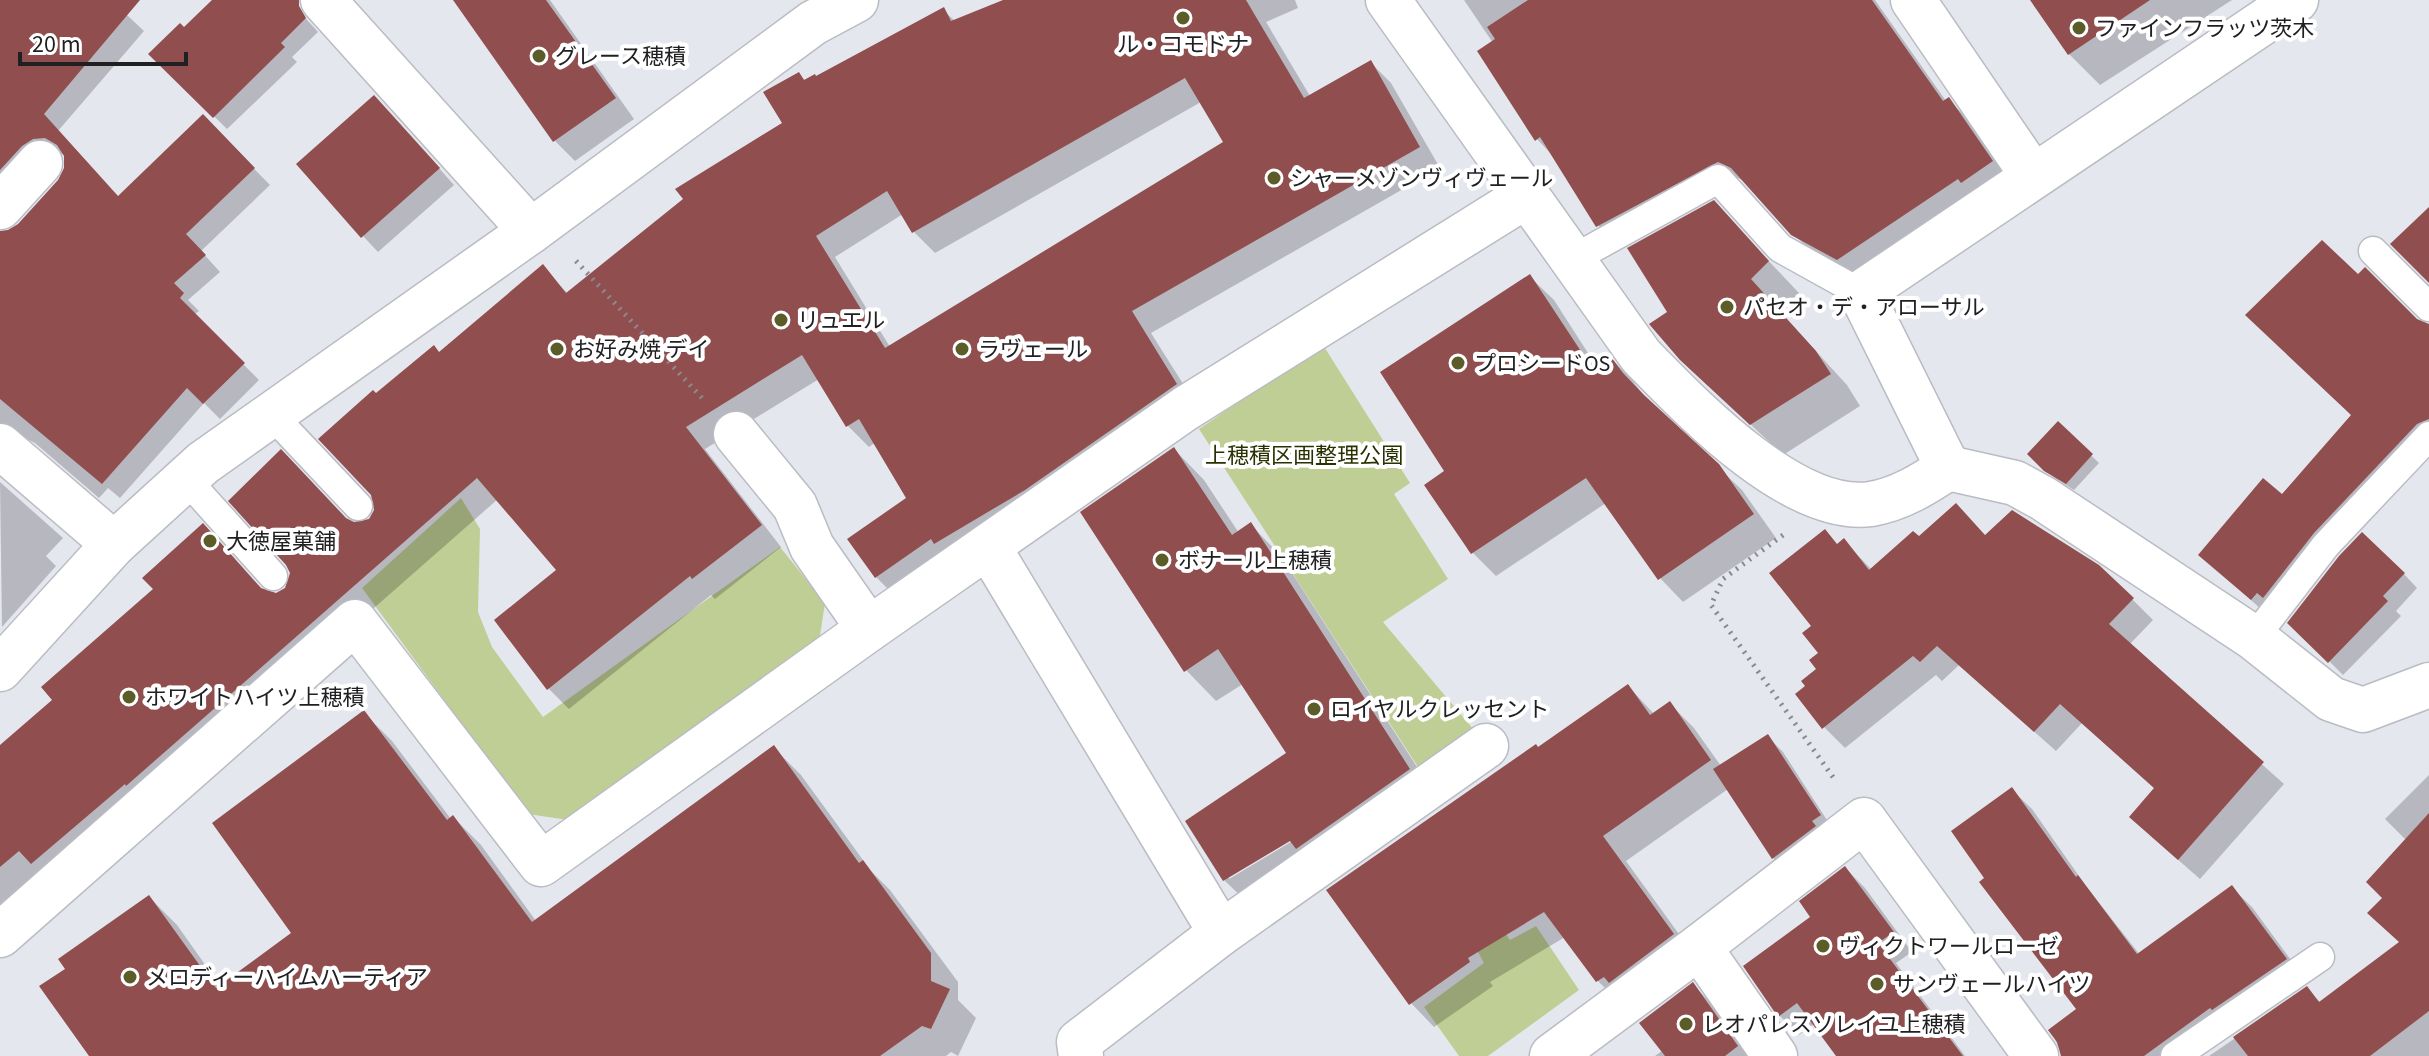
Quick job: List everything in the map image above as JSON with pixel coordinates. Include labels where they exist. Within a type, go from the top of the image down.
[{"type":"street","points":[[323,0],[531,231]]},
{"type":"street","points":[[0,669],[114,544],[203,463],[531,231],[813,23],[856,0]]},
{"type":"street","points":[[1388,0],[1641,356],[1677,393],[1758,464],[1829,501],[1870,504],[1911,492],[1948,468],[2015,483],[2254,638],[2331,699],[2363,710],[2429,685]]},
{"type":"street","points":[[1913,0],[2033,176]]},
{"type":"street","points":[[1948,468],[1861,293],[2296,0]]},
{"type":"street","points":[[0,207],[40,163]]},
{"type":"street","points":[[0,935],[355,622],[541,864],[869,629],[1186,408],[1526,196]]},
{"type":"street","points":[[736,434],[795,506],[812,547],[869,629]]},
{"type":"street","points":[[0,446],[114,544]]},
{"type":"street","points":[[989,548],[1221,933]]},
{"type":"street","points":[[1081,1056],[1079,1042],[1221,933],[1486,746]]},
{"type":"street","points":[[1552,1056],[1864,820],[2036,1056]]},
{"type":"street","points":[[1699,947],[1775,1056]]},
{"type":"lane","points":[[1571,260],[1718,179],[1780,248],[1861,293]]},
{"type":"lane","points":[[2373,251],[2429,307]]},
{"type":"lane","points":[[272,415],[358,506]]},
{"type":"lane","points":[[2254,638],[2326,545],[2429,436]]},
{"type":"lane","points":[[186,479],[273,576]]},
{"type":"lane","points":[[2175,1056],[2320,957]]},
{"type":"path","points":[[531,231],[567,251],[736,434]]},
{"type":"path","points":[[1829,501],[1723,579],[1711,605],[1864,820]]},
{"type":"green space","name":"上穂積区画整理公園","points":[[1323,345],[1410,483],[1394,494],[1448,579],[1383,622],[1474,730],[1418,767],[1199,429]]},
{"type":"green space","points":[[461,498],[480,529],[478,612],[492,647],[543,717],[780,547],[825,603],[819,642],[568,820],[528,814],[362,588]]},
{"type":"green space","points":[[1493,915],[1510,940],[1536,926],[1579,990],[1488,1056],[1459,1056],[1424,1007],[1484,963],[1467,932]]},
{"type":"building","points":[[0,0],[140,0],[44,114],[118,196],[203,114],[255,168],[186,234],[206,255],[174,283],[184,293],[180,298],[245,363],[203,404],[187,388],[102,484],[0,399],[0,231],[18,224],[58,180],[64,168],[64,156],[57,145],[45,138],[33,139],[22,146],[0,170]]},
{"type":"building","points":[[212,0],[299,0],[306,18],[281,43],[285,47],[213,118],[148,54],[180,23],[184,27]]},
{"type":"building","name":"グレース穂積","points":[[453,0],[546,0],[616,98],[553,142]]},
{"type":"building","points":[[1003,0],[1246,0],[1304,98],[1371,60],[1420,147],[1132,311],[1177,384],[1025,490],[934,544],[931,539],[875,578],[847,539],[906,498],[859,419],[846,427],[802,355],[686,427],[762,525],[692,579],[690,576],[547,690],[494,620],[556,570],[477,478],[126,786],[31,864],[19,851],[0,867],[0,745],[52,700],[41,687],[153,589],[142,578],[203,523],[261,588],[276,593],[285,588],[290,573],[286,565],[228,501],[281,449],[346,518],[354,522],[369,519],[374,510],[371,495],[318,439],[373,390],[376,393],[434,345],[439,352],[543,264],[566,293],[683,199],[675,189],[782,123],[763,92],[799,72],[804,80],[816,76],[944,7],[951,21]],"holes":[[[1185,78],[1223,142],[885,348],[816,236],[887,191],[912,233]]]},
{"type":"building","points":[[1528,0],[1872,0],[1943,101],[1949,97],[1993,161],[1961,183],[1958,179],[1837,260],[1791,235],[1731,168],[1718,162],[1596,227],[1540,137],[1535,141],[1477,51],[1495,39],[1487,27]]},
{"type":"building","name":"ファインフラッツ茨木","points":[[2030,0],[2150,0],[2068,55]]},
{"type":"building","points":[[374,95],[440,168],[361,238],[296,164]]},
{"type":"building","name":"パセオ・デ・アローサル","points":[[1714,200],[1769,261],[1751,279],[1816,351],[1831,374],[1750,425],[1680,360],[1649,324],[1667,312],[1627,248]]},
{"type":"building","points":[[2429,207],[2429,283],[2390,244]]},
{"type":"building","points":[[2322,240],[2358,274],[2365,267],[2417,319],[2429,324],[2429,419],[2417,424],[2314,533],[2263,598],[2257,593],[2251,600],[2198,555],[2263,478],[2282,494],[2351,415],[2245,315]]},
{"type":"building","points":[[1530,274],[1590,365],[1608,353],[1644,395],[1719,464],[1754,514],[1658,580],[1586,478],[1471,554],[1424,485],[1444,471],[1380,372]]},
{"type":"building","points":[[2058,421],[2093,454],[2066,484],[2044,471],[2027,454]]},
{"type":"building","points":[[1174,447],[1232,535],[1251,522],[1410,769],[1296,849],[1290,841],[1223,881],[1185,821],[1286,753],[1218,649],[1184,672],[1080,512]]},
{"type":"building","points":[[1956,503],[1985,535],[2012,510],[2099,565],[2134,598],[2109,624],[2264,762],[2178,860],[2129,817],[2154,788],[2060,704],[2034,732],[1937,646],[1920,662],[1913,656],[1822,729],[1795,694],[1805,686],[1801,681],[1816,669],[1809,660],[1818,653],[1802,633],[1811,626],[1769,573],[1825,529],[1837,544],[1844,538],[1869,570],[1913,531],[1919,536]]},
{"type":"building","points":[[2362,532],[2405,573],[2383,596],[2388,601],[2328,663],[2287,623],[2339,556]]},
{"type":"building","points":[[1628,684],[1650,715],[1670,701],[1711,760],[1603,836],[1674,934],[1609,983],[1604,977],[1596,982],[1544,912],[1468,958],[1470,962],[1409,1005],[1326,890]]},
{"type":"building","points":[[364,710],[447,820],[453,815],[532,922],[774,745],[859,863],[863,860],[931,953],[931,981],[950,989],[931,1029],[922,1026],[880,1056],[89,1056],[39,986],[65,969],[58,959],[149,895],[216,988],[291,933],[212,823]]},
{"type":"building","points":[[1768,734],[1821,815],[1812,821],[1816,826],[1772,859],[1713,769]]},
{"type":"building","points":[[2012,787],[2076,877],[2078,875],[2137,954],[2232,885],[2287,959],[2212,1010],[2210,1008],[2144,1056],[2061,1056],[2057,1042],[2048,1030],[2076,1009],[1979,882],[1984,878],[1951,831]]},
{"type":"building","points":[[2429,813],[2429,1011],[2370,1056],[2248,1056],[2233,1037],[2307,986],[2319,1002],[2399,942],[2367,913],[2382,898],[2366,882]]},
{"type":"building","points":[[1845,866],[1894,932],[1878,943],[1963,1056],[1836,1056],[1797,1003],[1778,1017],[1743,966],[1810,917],[1799,901]]},
{"type":"building","points":[[1693,982],[1738,1046],[1725,1056],[1665,1056],[1639,1023]]},
{"type":"place","name":"ル・コモドナ","points":[[1183,18]]},
{"type":"place","name":"ファインフラッツ茨木","points":[[2079,28]]},
{"type":"place","name":"グレース穂積","points":[[539,56]]},
{"type":"place","name":"シャーメゾンヴィヴェール","points":[[1274,178]]},
{"type":"place","name":"パセオ・デ・アローサル","points":[[1727,307]]},
{"type":"place","name":"リュエル","points":[[781,320]]},
{"type":"place","name":"お好み焼 デイ","points":[[557,349]]},
{"type":"place","name":"ラヴェール","points":[[962,349]]},
{"type":"place","name":"プロシードOS","points":[[1458,363]]},
{"type":"place","name":"大徳屋菓舗","points":[[210,541]]},
{"type":"place","name":"ボナール上穂積","points":[[1162,560]]},
{"type":"place","name":"ホワイトハイツ上穂積","points":[[129,697]]},
{"type":"place","name":"ロイヤルクレッセント","points":[[1314,709]]},
{"type":"place","name":"ヴィクトワールローゼ","points":[[1823,946]]},
{"type":"place","name":"メロディーハイムハーティア","points":[[130,977]]},
{"type":"place","name":"サンヴェールハイツ","points":[[1877,984]]},
{"type":"place","name":"レオパレスソレイユ上穂積","points":[[1686,1024]]}]
